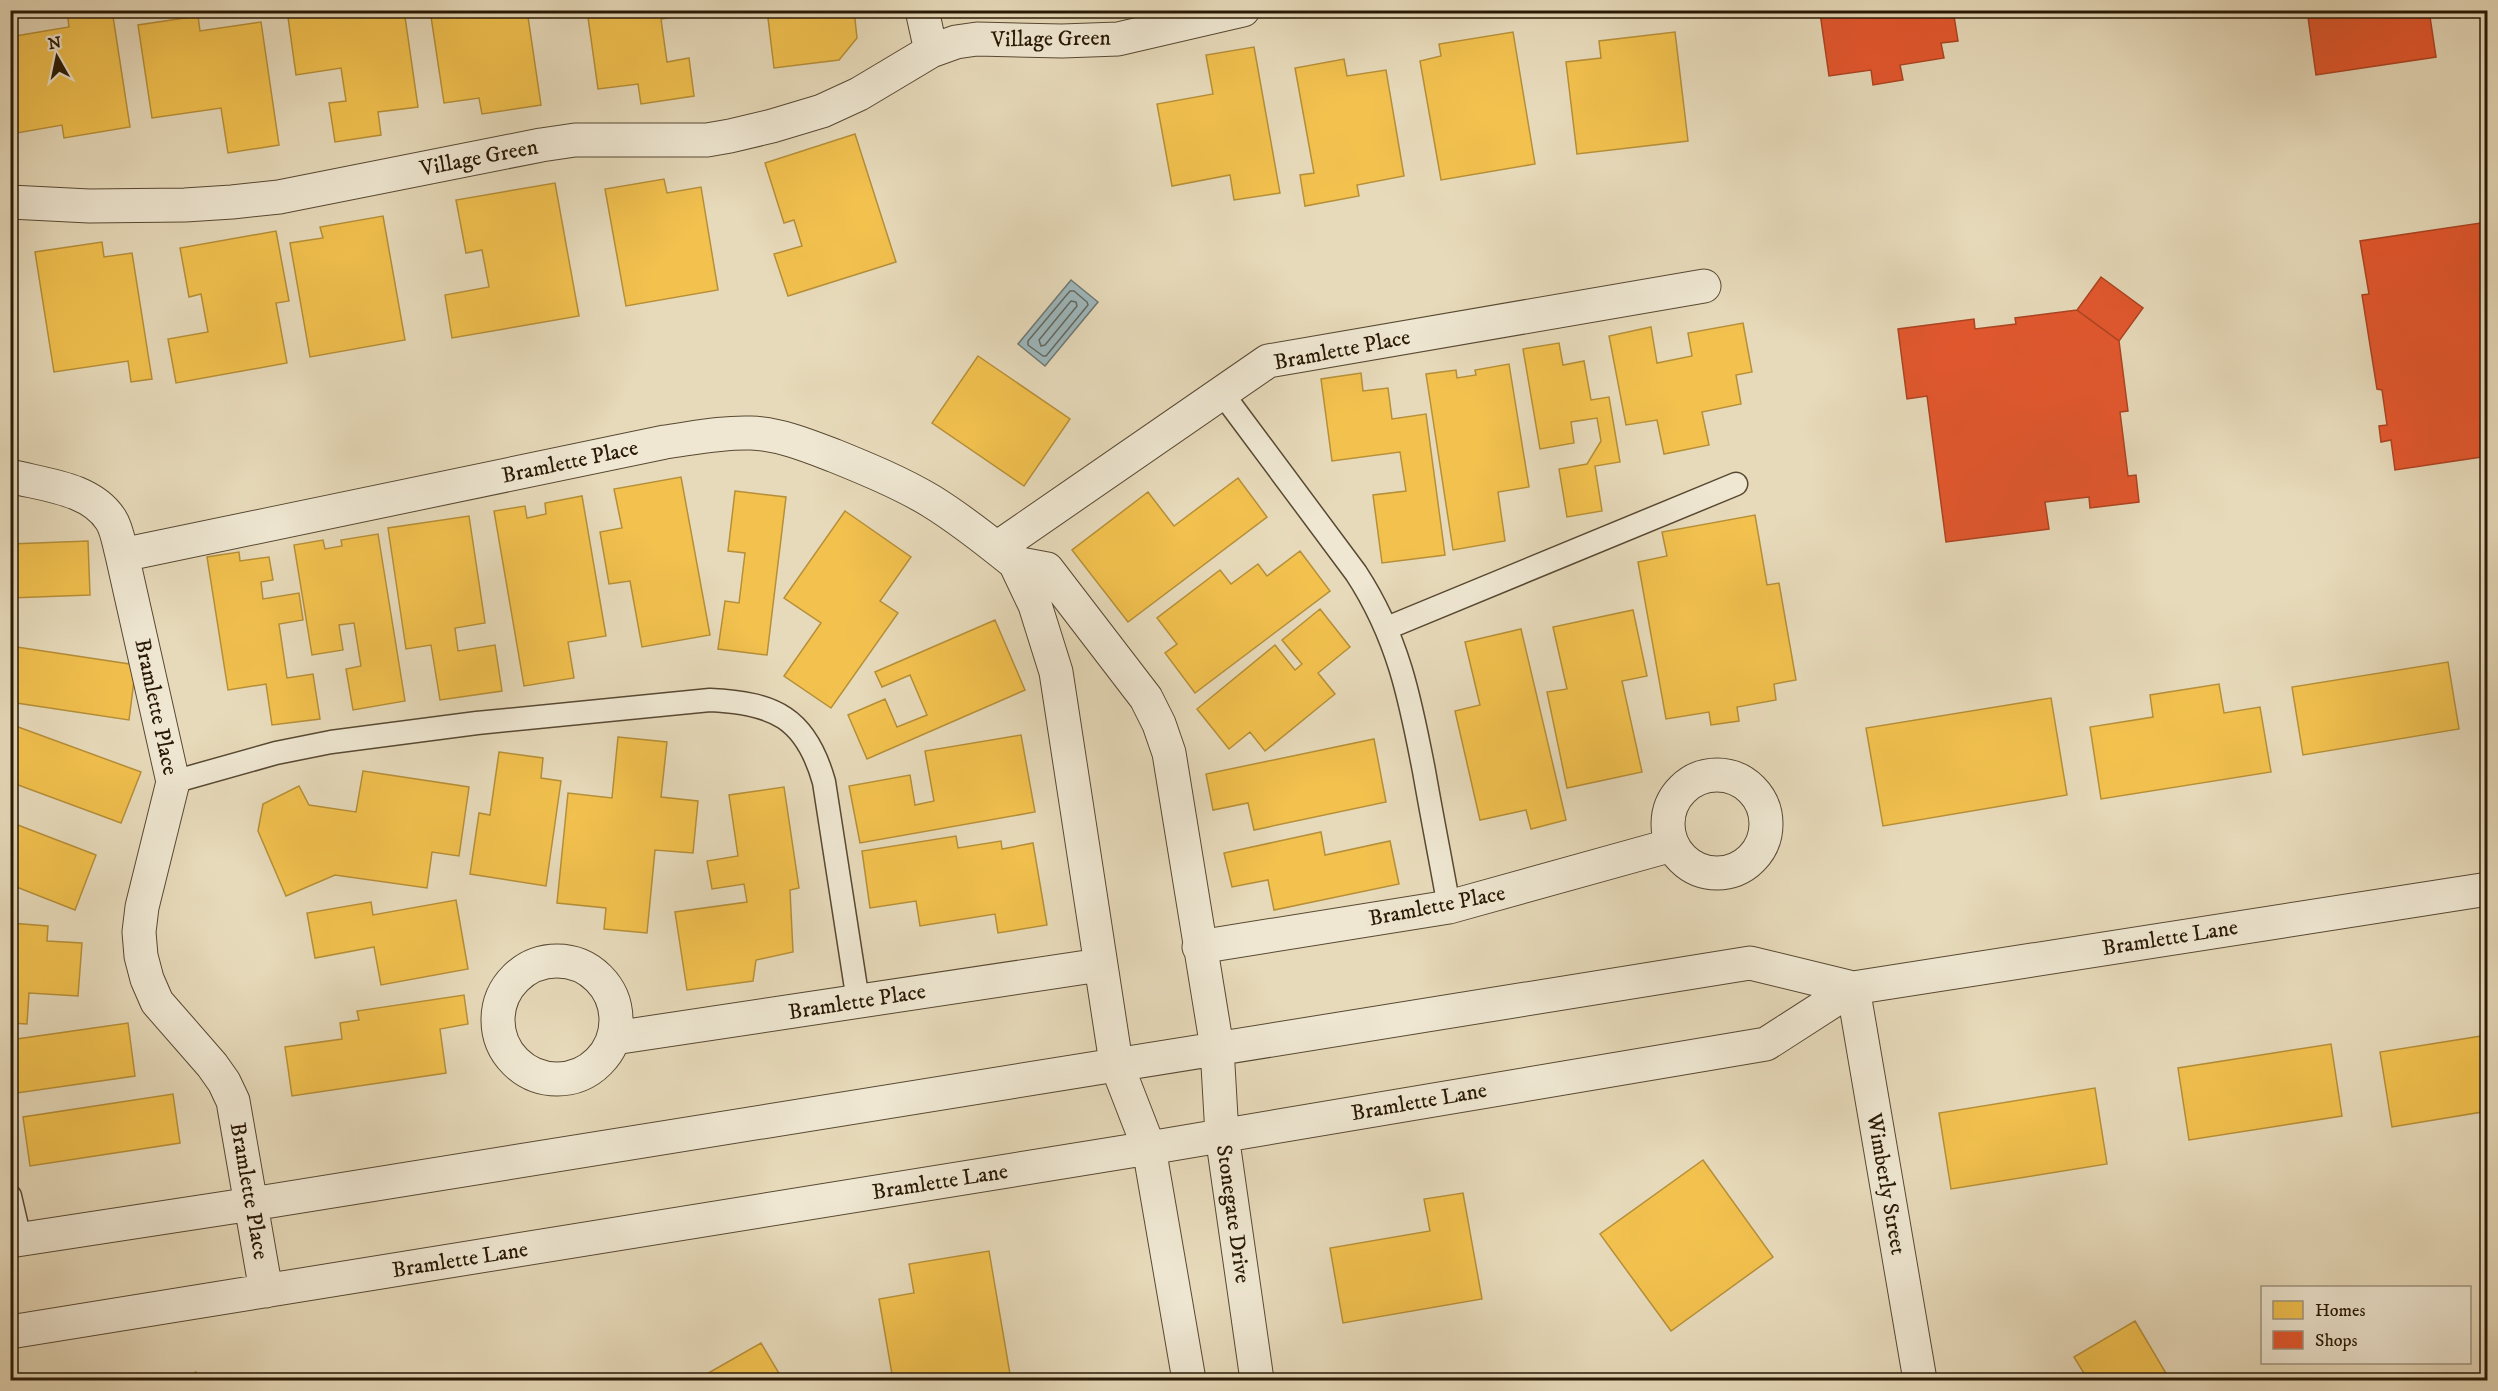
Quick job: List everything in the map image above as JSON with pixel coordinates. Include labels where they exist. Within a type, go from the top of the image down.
[{"type":"street","points":[[922,10],[931,51]]},
{"type":"street","name":"Village Green","points":[[10,201],[111,206],[232,202],[279,197],[574,140],[707,141],[772,126],[822,111],[859,94],[931,51],[956,42],[977,39],[1062,42],[1118,39],[1243,10]]},
{"type":"street","name":"Bramlette Place","points":[[1006,556],[1268,361],[1704,286]]},
{"type":"street","name":"Bramlette Place","points":[[122,555],[665,442],[713,435],[753,433],[792,440],[893,482],[930,500],[1006,556],[1047,569],[1146,698],[1159,724],[1169,753],[1216,1048]]},
{"type":"street","name":"Bramlette Place","points":[[10,476],[70,492],[96,502],[112,521],[122,555],[174,782],[142,907],[139,932],[141,956],[147,979],[157,1002],[212,1065],[229,1091],[236,1113],[266,1291]]},
{"type":"street","name":"Bramlette Place","points":[[1006,556],[1035,605],[1056,672],[1116,1064]]},
{"type":"street","name":"Bramlette Place","points":[[1199,947],[1449,907],[1672,845]]},
{"type":"street","name":"Bramlette Lane","points":[[15,1240],[252,1204],[1750,963],[1853,988],[2487,889]]},
{"type":"street","name":"Bramlette Place","points":[[614,1038],[1100,965]]},
{"type":"street","name":"Bramlette Lane","points":[[10,1332],[1149,1148],[1766,1044],[1853,988]]},
{"type":"street","name":"Wimberly Street","points":[[1853,988],[1920,1380]]},
{"type":"street","name":"Stonegate Drive","points":[[1216,1048],[1222,1135],[1257,1380]]},
{"type":"street","points":[[1116,1064],[1149,1148],[1189,1380]]},
{"type":"lane","points":[[1222,393],[1356,573],[1373,599],[1387,628],[1409,694],[1449,907]]},
{"type":"lane","points":[[1387,628],[1736,484]]},
{"type":"lane","points":[[174,782],[303,746],[395,733],[701,701],[737,701],[766,708],[788,721],[807,738],[819,764],[826,791],[858,1001]]},
{"type":"lane","points":[[10,1196],[15,1240]]},
{"type":"water","points":[[1071,280],[1098,302],[1045,366],[1018,344]]},
{"type":"building: Homes","points":[[112,10],[130,127],[64,138],[62,125],[17,133],[10,91],[10,37],[69,27],[67,11]]},
{"type":"building: Homes","points":[[287,10],[404,10],[418,107],[378,112],[381,135],[335,142],[329,103],[346,101],[341,68],[296,75]]},
{"type":"building: Homes","points":[[430,10],[527,10],[541,105],[482,114],[479,98],[444,103]]},
{"type":"building: Homes","points":[[587,10],[698,10],[699,13],[661,19],[667,62],[689,58],[694,96],[641,104],[638,84],[598,89]]},
{"type":"building: Homes","points":[[767,10],[854,10],[857,38],[839,60],[774,68]]},
{"type":"building: Homes","points":[[198,16],[200,31],[261,22],[279,145],[228,153],[221,108],[152,118],[138,25]]},
{"type":"building: Homes","points":[[1513,32],[1535,164],[1441,180],[1420,61],[1441,56],[1439,44]]},
{"type":"building: Homes","points":[[1675,32],[1688,141],[1577,154],[1566,62],[1601,58],[1599,41]]},
{"type":"building: Homes","points":[[1254,47],[1280,193],[1234,200],[1230,175],[1172,186],[1157,104],[1213,94],[1206,55]]},
{"type":"building: Homes","points":[[1344,59],[1347,76],[1386,70],[1404,176],[1357,185],[1359,196],[1305,206],[1300,175],[1314,173],[1295,68]]},
{"type":"building: Homes","points":[[855,134],[896,262],[788,296],[774,254],[802,246],[794,220],[784,223],[765,163]]},
{"type":"building: Homes","points":[[664,179],[667,193],[701,187],[718,290],[626,306],[605,189]]},
{"type":"building: Homes","points":[[555,183],[579,316],[452,338],[445,295],[489,287],[482,250],[466,253],[456,200]]},
{"type":"building: Homes","points":[[383,216],[405,340],[310,357],[290,243],[323,238],[320,227]]},
{"type":"building: Homes","points":[[276,231],[289,301],[276,303],[287,363],[176,383],[168,339],[208,332],[201,294],[189,297],[180,248]]},
{"type":"building: Homes","points":[[102,242],[104,257],[132,253],[152,379],[131,382],[128,361],[54,372],[35,252]]},
{"type":"building: Homes","points":[[1743,323],[1752,372],[1736,375],[1741,404],[1702,412],[1709,445],[1664,454],[1657,420],[1626,425],[1609,336],[1651,327],[1657,363],[1692,356],[1688,333]]},
{"type":"building: Homes","points":[[1559,343],[1563,365],[1584,361],[1591,400],[1609,397],[1620,462],[1595,466],[1602,511],[1567,517],[1559,469],[1587,464],[1601,441],[1597,418],[1571,422],[1574,443],[1540,449],[1523,349]]},
{"type":"building: Homes","points":[[978,356],[1070,419],[1024,486],[932,423]]},
{"type":"building: Homes","points":[[1509,364],[1529,487],[1498,492],[1505,541],[1453,550],[1426,374],[1456,370],[1457,378],[1476,375],[1475,370]]},
{"type":"building: Homes","points":[[1361,373],[1363,391],[1388,388],[1392,419],[1426,414],[1445,555],[1382,563],[1373,495],[1406,491],[1400,452],[1332,461],[1321,379]]},
{"type":"building: Homes","points":[[681,477],[710,635],[642,647],[630,581],[609,584],[600,532],[622,528],[614,489]]},
{"type":"building: Homes","points":[[1238,478],[1267,517],[1128,622],[1072,550],[1148,492],[1174,526]]},
{"type":"building: Homes","points":[[735,491],[786,497],[767,655],[718,649],[725,601],[739,603],[745,553],[728,551]]},
{"type":"building: Homes","points":[[582,496],[606,636],[568,642],[574,678],[524,686],[494,511],[525,506],[527,518],[546,514],[545,503]]},
{"type":"building: Homes","points":[[845,511],[911,557],[880,601],[898,613],[831,708],[784,676],[821,623],[784,598]]},
{"type":"building: Homes","points":[[1755,515],[1767,585],[1779,583],[1796,680],[1774,684],[1776,700],[1737,707],[1739,721],[1711,725],[1709,712],[1666,719],[1638,562],[1667,556],[1662,532]]},
{"type":"building: Homes","points":[[469,516],[485,623],[455,628],[458,651],[495,645],[502,691],[440,700],[431,645],[406,649],[388,528]]},
{"type":"building: Homes","points":[[378,534],[405,701],[353,710],[346,669],[361,666],[354,623],[339,625],[343,650],[312,655],[294,545],[323,540],[325,549],[342,546],[341,540]]},
{"type":"building: Homes","points":[[88,541],[90,595],[10,598],[10,544]]},
{"type":"building: Homes","points":[[1300,551],[1330,591],[1195,693],[1165,653],[1177,644],[1157,618],[1220,570],[1231,584],[1258,564],[1267,576]]},
{"type":"building: Homes","points":[[239,552],[240,561],[269,557],[273,580],[261,582],[263,599],[299,593],[303,620],[279,624],[287,678],[313,674],[320,719],[272,725],[266,684],[228,690],[207,557]]},
{"type":"building: Homes","points":[[1320,609],[1350,647],[1318,673],[1335,694],[1265,751],[1250,732],[1229,749],[1197,709],[1275,645],[1295,670],[1302,664],[1282,640]]},
{"type":"building: Homes","points":[[1633,610],[1647,676],[1622,681],[1642,772],[1567,788],[1547,692],[1567,689],[1553,627]]},
{"type":"building: Homes","points":[[995,620],[1025,690],[867,759],[848,715],[885,699],[897,727],[927,715],[910,675],[882,687],[875,672]]},
{"type":"building: Homes","points":[[1521,629],[1566,820],[1531,829],[1526,810],[1480,820],[1455,711],[1480,705],[1465,642]]},
{"type":"building: Homes","points":[[10,646],[136,665],[129,720],[10,702]]},
{"type":"building: Homes","points":[[2448,662],[2459,729],[2303,755],[2292,687]]},
{"type":"building: Homes","points":[[2219,684],[2224,713],[2260,707],[2271,772],[2101,799],[2090,727],[2153,717],[2150,695]]},
{"type":"building: Homes","points":[[2051,698],[2067,795],[1883,826],[1866,728]]},
{"type":"building: Homes","points":[[10,724],[141,772],[121,823],[10,782]]},
{"type":"building: Homes","points":[[1021,735],[1035,812],[860,843],[849,786],[910,775],[915,805],[934,801],[925,751]]},
{"type":"building: Homes","points":[[618,737],[667,742],[661,797],[698,801],[693,853],[655,850],[647,933],[604,929],[606,908],[557,903],[568,793],[612,798]]},
{"type":"building: Homes","points":[[1374,739],[1386,802],[1254,830],[1248,803],[1213,810],[1206,774]]},
{"type":"building: Homes","points":[[499,752],[543,758],[541,778],[561,781],[546,886],[470,874],[479,813],[490,815]]},
{"type":"building: Homes","points":[[363,771],[469,787],[459,856],[432,852],[427,888],[335,875],[286,896],[258,831],[263,804],[299,786],[309,805],[356,812]]},
{"type":"building: Homes","points":[[784,787],[799,888],[790,890],[793,952],[756,960],[753,981],[687,990],[675,912],[747,902],[744,884],[712,889],[707,861],[738,856],[729,795]]},
{"type":"building: Homes","points":[[10,822],[96,855],[75,910],[14,886],[10,896]]},
{"type":"building: Homes","points":[[1321,832],[1325,855],[1390,841],[1399,884],[1274,910],[1268,880],[1232,887],[1224,853]]},
{"type":"building: Homes","points":[[956,836],[958,848],[1001,841],[1002,849],[1033,843],[1047,925],[998,933],[995,914],[920,926],[916,901],[870,908],[862,851]]},
{"type":"building: Homes","points":[[456,900],[468,969],[381,985],[374,947],[315,958],[307,913],[371,902],[373,915]]},
{"type":"building: Homes","points":[[10,923],[48,926],[47,941],[82,943],[78,996],[29,993],[27,1024],[10,1023]]},
{"type":"building: Homes","points":[[464,995],[468,1024],[440,1029],[446,1073],[292,1096],[285,1047],[342,1039],[340,1023],[359,1020],[357,1011]]},
{"type":"building: Homes","points":[[128,1023],[135,1076],[10,1094],[10,1040]]},
{"type":"building: Homes","points":[[2488,1035],[2488,1111],[2392,1127],[2380,1052]]},
{"type":"building: Homes","points":[[2331,1044],[2342,1116],[2189,1140],[2178,1068]]},
{"type":"building: Homes","points":[[2095,1088],[2107,1164],[1951,1189],[1939,1113]]},
{"type":"building: Homes","points":[[173,1094],[180,1143],[30,1166],[23,1117]]},
{"type":"building: Homes","points":[[1703,1160],[1773,1257],[1671,1331],[1600,1234]]},
{"type":"building: Homes","points":[[1463,1193],[1482,1299],[1343,1323],[1330,1248],[1430,1231],[1424,1199]]},
{"type":"building: Homes","points":[[989,1251],[1011,1380],[893,1380],[879,1299],[914,1293],[909,1264]]},
{"type":"building: Homes","points":[[2135,1321],[2170,1380],[2088,1380],[2074,1357]]},
{"type":"building: Homes","points":[[761,1343],[783,1380],[696,1380]]},
{"type":"building: Homes","points":[[196,1372],[200,1380],[181,1380]]},
{"type":"building: Shops","points":[[1808,10],[1953,10],[1958,41],[1941,43],[1944,58],[1900,65],[1903,80],[1873,85],[1871,70],[1829,76],[1820,13],[1809,15]]},
{"type":"building: Shops","points":[[2307,10],[2429,10],[2436,57],[2316,75]]},
{"type":"building: Shops","points":[[2487,222],[2488,456],[2395,470],[2391,440],[2381,442],[2379,426],[2387,425],[2382,390],[2377,389],[2362,295],[2369,294],[2360,241]]},
{"type":"building: Shops","points":[[2101,277],[2143,308],[2119,341],[2077,310]]},
{"type":"building: Shops","points":[[2077,310],[2119,341],[2128,411],[2120,412],[2128,476],[2136,475],[2139,502],[2090,508],[2089,497],[2045,502],[2049,529],[1946,542],[1927,396],[1907,399],[1898,329],[1974,319],[1975,329],[2016,324],[2015,318]]}]
